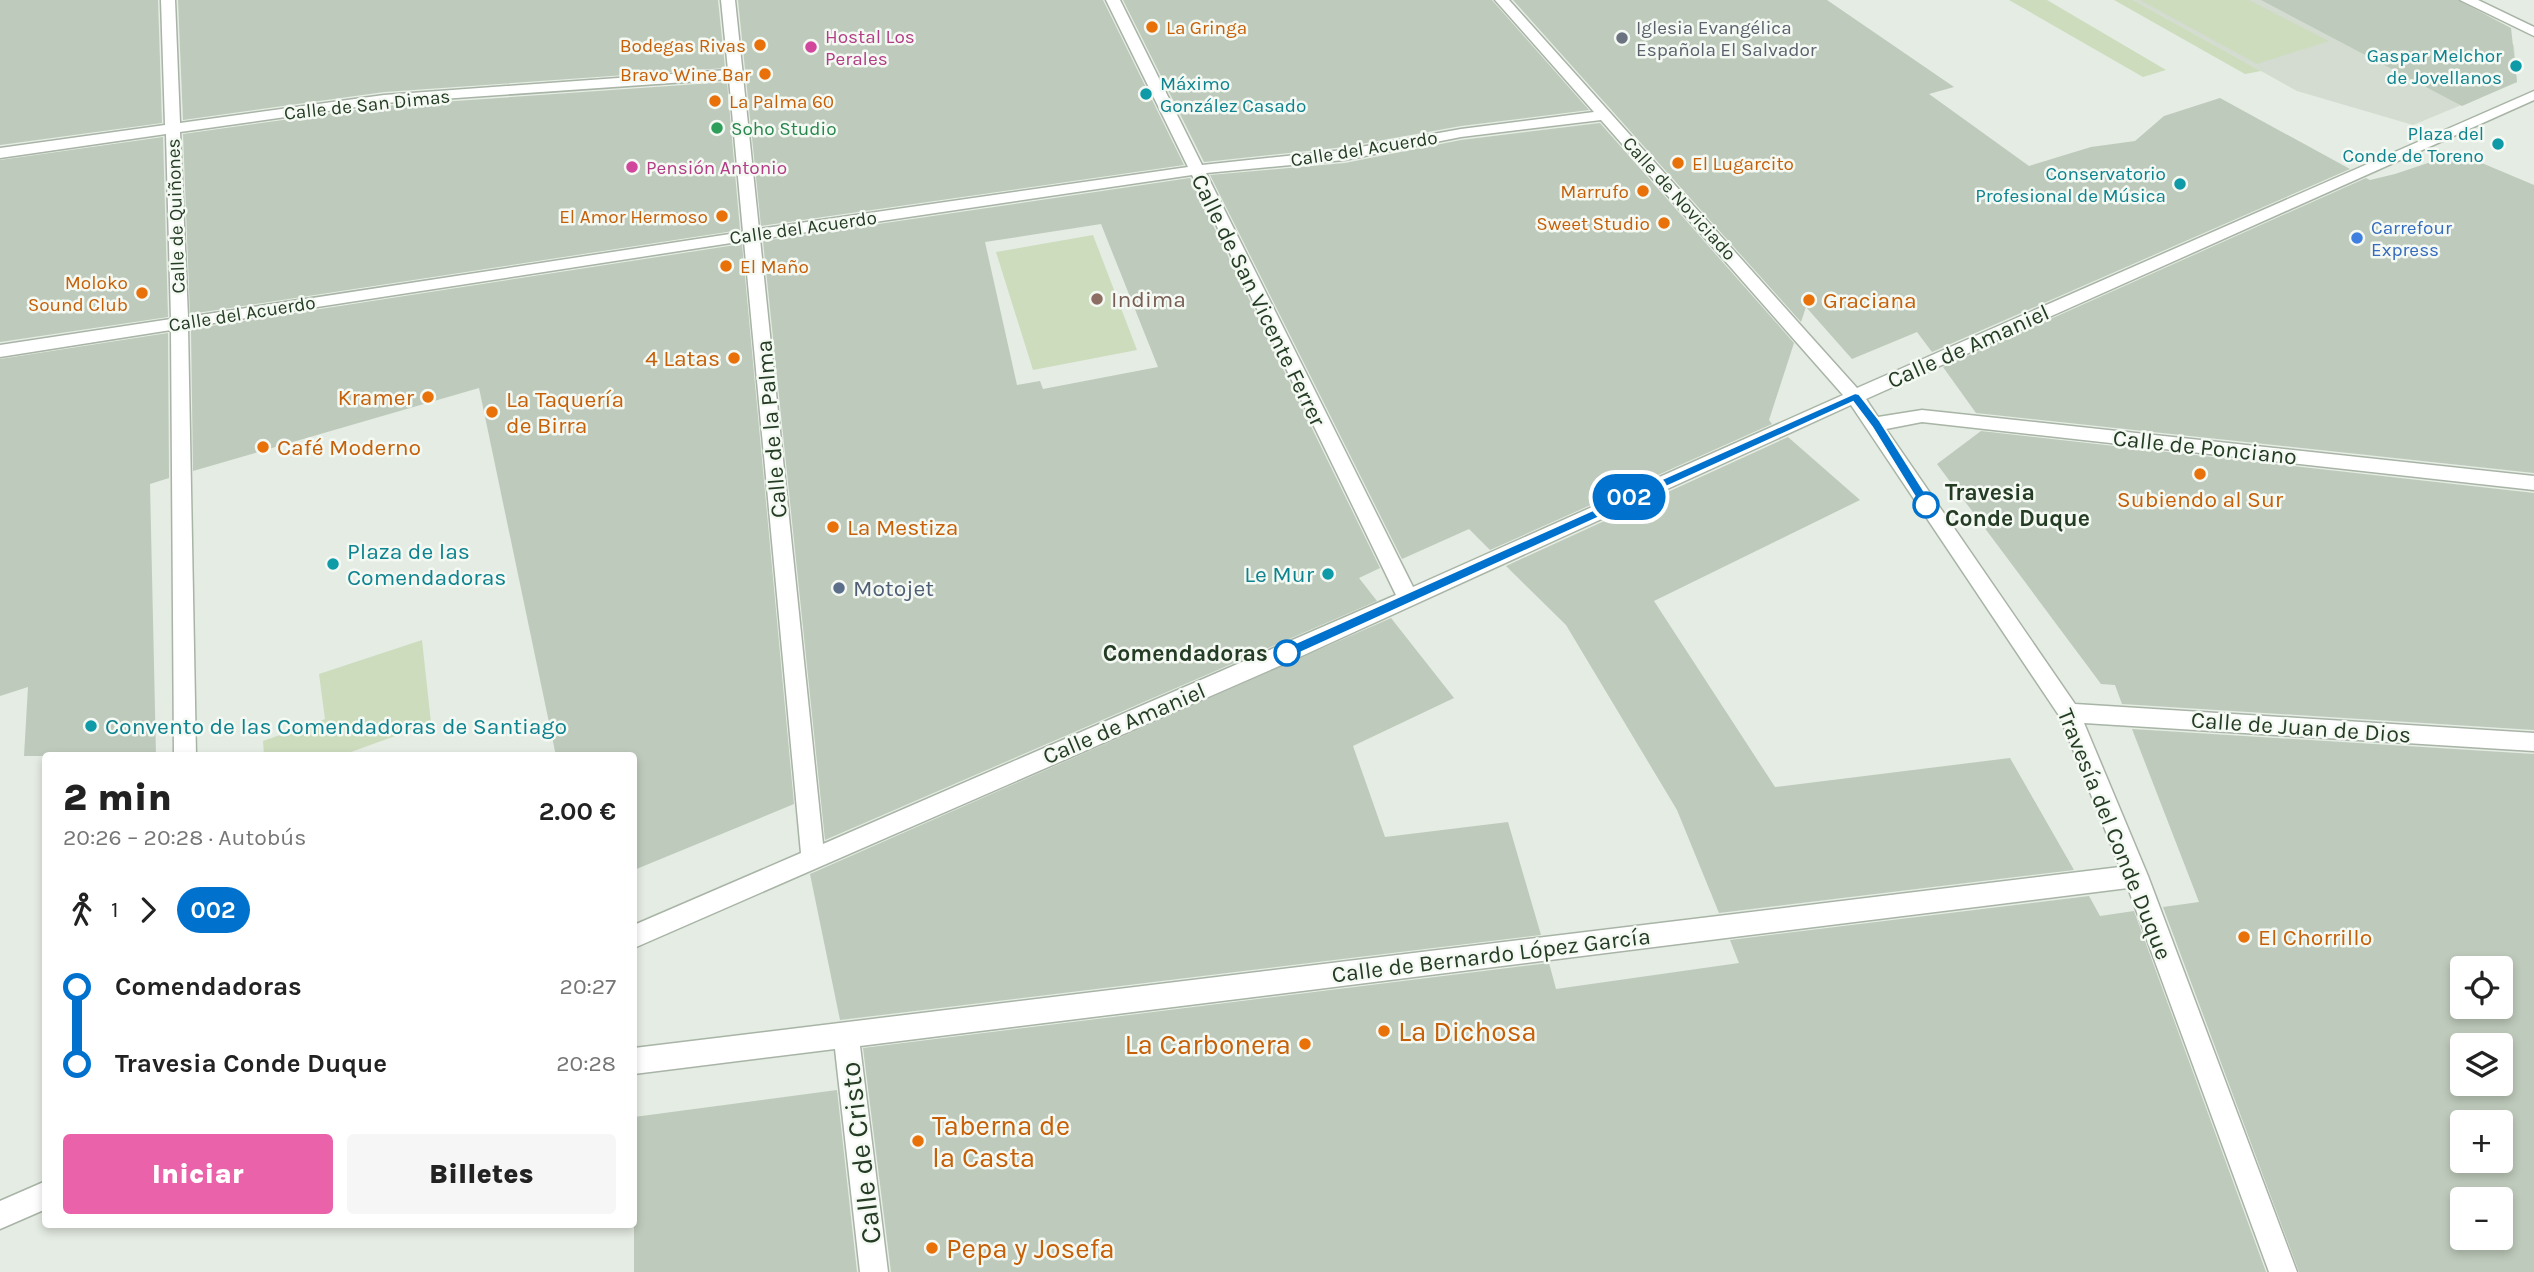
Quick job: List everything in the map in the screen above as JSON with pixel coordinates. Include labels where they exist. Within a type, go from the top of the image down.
[{"type":"street","name":"Calle de Quiñones","points":[[168,0],[178,323],[185,752]]},
{"type":"street","name":"Calle de la Palma","points":[[729,0],[813,858]]},
{"type":"street","name":"Calle de San Vicente Ferrer","points":[[1113,0],[1408,598]]},
{"type":"street","name":"Calle de Noviciado","points":[[1503,0],[1855,397]]},
{"type":"street","points":[[2467,0],[2534,32]]},
{"type":"street","name":"Calle de San Dimas","points":[[0,153],[384,99],[736,74]]},
{"type":"street","name":"Calle de Amaniel","points":[[637,936],[1408,598],[2534,95]]},
{"type":"street","name":"Calle del Acuerdo","points":[[0,351],[753,234],[1195,170],[1345,155],[1461,133],[1607,116]]},
{"type":"street","name":"Travesía del Conde Duque","points":[[1855,397],[1876,424],[1913,487],[2068,713],[2136,876],[2283,1272]]},
{"type":"street","name":"Calle de Ponciano","points":[[1876,424],[1922,416],[2534,483]]},
{"type":"street","name":"Calle de Juan de Dios","points":[[2068,713],[2534,742]]},
{"type":"street","name":"Calle de Bernardo López García","points":[[846,1035],[2136,876]]},
{"type":"street","points":[[637,1061],[846,1035]]},
{"type":"street","name":"Calle de Cristo","points":[[846,1035],[874,1272]]},
{"type":"street","points":[[0,1215],[42,1197]]},
{"type":"shaded area","points":[[2133,0],[2420,0],[2514,45],[2517,82],[2413,125],[2297,91]]},
{"type":"green space","points":[[2009,0],[2047,0],[2166,70],[2143,77]]},
{"type":"green space","points":[[2114,0],[2133,0],[2261,71],[2245,74]]},
{"type":"green space","points":[[2140,0],[2249,0],[2329,41],[2257,64]]},
{"type":"green space","points":[[1093,235],[1137,350],[1033,370],[996,252]]},
{"type":"green space","points":[[422,640],[431,723],[351,752],[264,752],[263,741],[325,719],[319,674]]},
{"type":"building","points":[[0,0],[158,0],[162,123],[0,145]]},
{"type":"building","points":[[178,0],[718,0],[725,68],[384,92],[183,120]]},
{"type":"building","points":[[738,0],[1103,0],[1184,165],[761,226]]},
{"type":"building","points":[[1123,0],[1492,0],[1589,110],[1461,126],[1344,147],[1204,162]]},
{"type":"building","points":[[1513,0],[1827,0],[1954,87],[1929,94],[2029,166],[2091,147],[2135,141],[2164,116],[2220,98],[2350,169],[1932,352],[1917,332],[1852,359],[1806,307],[1801,322]]},
{"type":"building","points":[[2261,0],[2458,0],[2511,28],[2517,82],[2462,106]]},
{"type":"building","points":[[727,82],[740,230],[190,314],[183,134],[384,106]]},
{"type":"building","points":[[1600,123],[1794,343],[1769,420],[1772,424],[1490,550],[1469,529],[1402,559],[1210,175],[1345,163],[1461,140]]},
{"type":"building","points":[[163,137],[168,317],[0,342],[0,160]]},
{"type":"building","points":[[2458,153],[2534,185],[2534,473],[1976,413],[1943,367],[2366,178],[2370,180],[2395,174]]},
{"type":"building","points":[[1190,178],[1380,568],[1359,578],[1377,601],[825,840],[763,241]],"holes":[[[1101,224],[1158,367],[1043,389],[1040,381],[1017,385],[985,242]]]},
{"type":"building","points":[[742,244],[794,804],[637,869],[637,752],[555,752],[479,388],[193,471],[191,329]]},
{"type":"building","name":"Convento de las Comendadoras de Santiago","points":[[168,333],[169,478],[150,484],[156,752],[42,752],[42,756],[24,756],[28,687],[0,696],[0,359]]},
{"type":"building","points":[[1981,431],[2534,493],[2534,730],[2122,704],[2115,685],[2101,684],[1937,464]]},
{"type":"building","points":[[1788,437],[1860,500],[1654,601],[1775,787],[2010,758],[2074,870],[1719,913],[1677,810],[1566,625],[1506,566]]},
{"type":"building","points":[[1391,618],[1454,698],[1353,746],[1385,837],[1508,822],[1541,935],[840,1020],[810,874]]},
{"type":"building","points":[[2132,729],[2534,754],[2534,1272],[2299,1272],[2163,907],[2199,902]]},
{"type":"building","points":[[2089,896],[2100,916],[2134,911],[2266,1272],[891,1272],[863,1048],[1549,963],[1556,989],[1739,963],[1730,940]]},
{"type":"building","points":[[837,1090],[857,1272],[634,1272],[634,1228],[637,1228],[637,1117]]},
{"type":"bus line","name":"002","points":[[1287,653],[1855,397],[1876,424],[1926,505]]},
{"type":"place","name":"La Gringa","points":[[1152,27]]},
{"type":"place","name":"Iglesia Evangélica Española El Salvador","points":[[1622,38]]},
{"type":"place","name":"Bodegas Rivas","points":[[760,45]]},
{"type":"place","name":"Hostal Los Perales","points":[[811,47]]},
{"type":"place","name":"Gaspar Melchor de Jovellanos","points":[[2516,66]]},
{"type":"place","name":"Bravo Wine Bar","points":[[765,74]]},
{"type":"place","name":"Máximo González Casado","points":[[1146,94]]},
{"type":"place","name":"La Palma 60","points":[[715,101]]},
{"type":"place","name":"Soho Studio","points":[[717,128]]},
{"type":"place","name":"Plaza del Conde de Toreno","points":[[2498,144]]},
{"type":"place","name":"El Lugarcito","points":[[1678,163]]},
{"type":"place","name":"Pensión Antonio","points":[[632,167]]},
{"type":"place","name":"Conservatorio Profesional de Música","points":[[2180,184]]},
{"type":"place","name":"Marrufo","points":[[1643,191]]},
{"type":"place","name":"El Amor Hermoso","points":[[722,216]]},
{"type":"place","name":"Sweet Studio","points":[[1664,223]]},
{"type":"place","name":"Carrefour Express","points":[[2357,238]]},
{"type":"place","name":"El Maño","points":[[726,266]]},
{"type":"place","name":"Moloko Sound Club","points":[[142,293]]},
{"type":"place","name":"Indima","points":[[1097,299]]},
{"type":"place","name":"Graciana","points":[[1809,300]]},
{"type":"place","name":"4 Latas","points":[[734,358]]},
{"type":"place","name":"Kramer","points":[[428,397]]},
{"type":"place","name":"La Taquería de Birra","points":[[492,412]]},
{"type":"place","name":"Café Moderno","points":[[263,447]]},
{"type":"place","name":"Subiendo al Sur","points":[[2200,474]]},
{"type":"place","name":"Travesia Conde Duque","points":[[1926,505]]},
{"type":"place","name":"La Mestiza","points":[[833,527]]},
{"type":"place","name":"Plaza de las Comendadoras","points":[[333,564]]},
{"type":"place","name":"Le Mur","points":[[1328,574]]},
{"type":"place","name":"Motojet","points":[[839,588]]},
{"type":"place","name":"Comendadoras","points":[[1287,653]]},
{"type":"place","name":"Convento de las Comendadoras de Santiago","points":[[91,726]]},
{"type":"place","name":"El Chorrillo","points":[[2244,937]]},
{"type":"place","name":"La Dichosa","points":[[1384,1031]]},
{"type":"place","name":"La Carbonera","points":[[1305,1044]]},
{"type":"place","name":"Taberna de la Casta","points":[[918,1141]]},
{"type":"place","name":"Pepa y Josefa","points":[[932,1248]]}]
